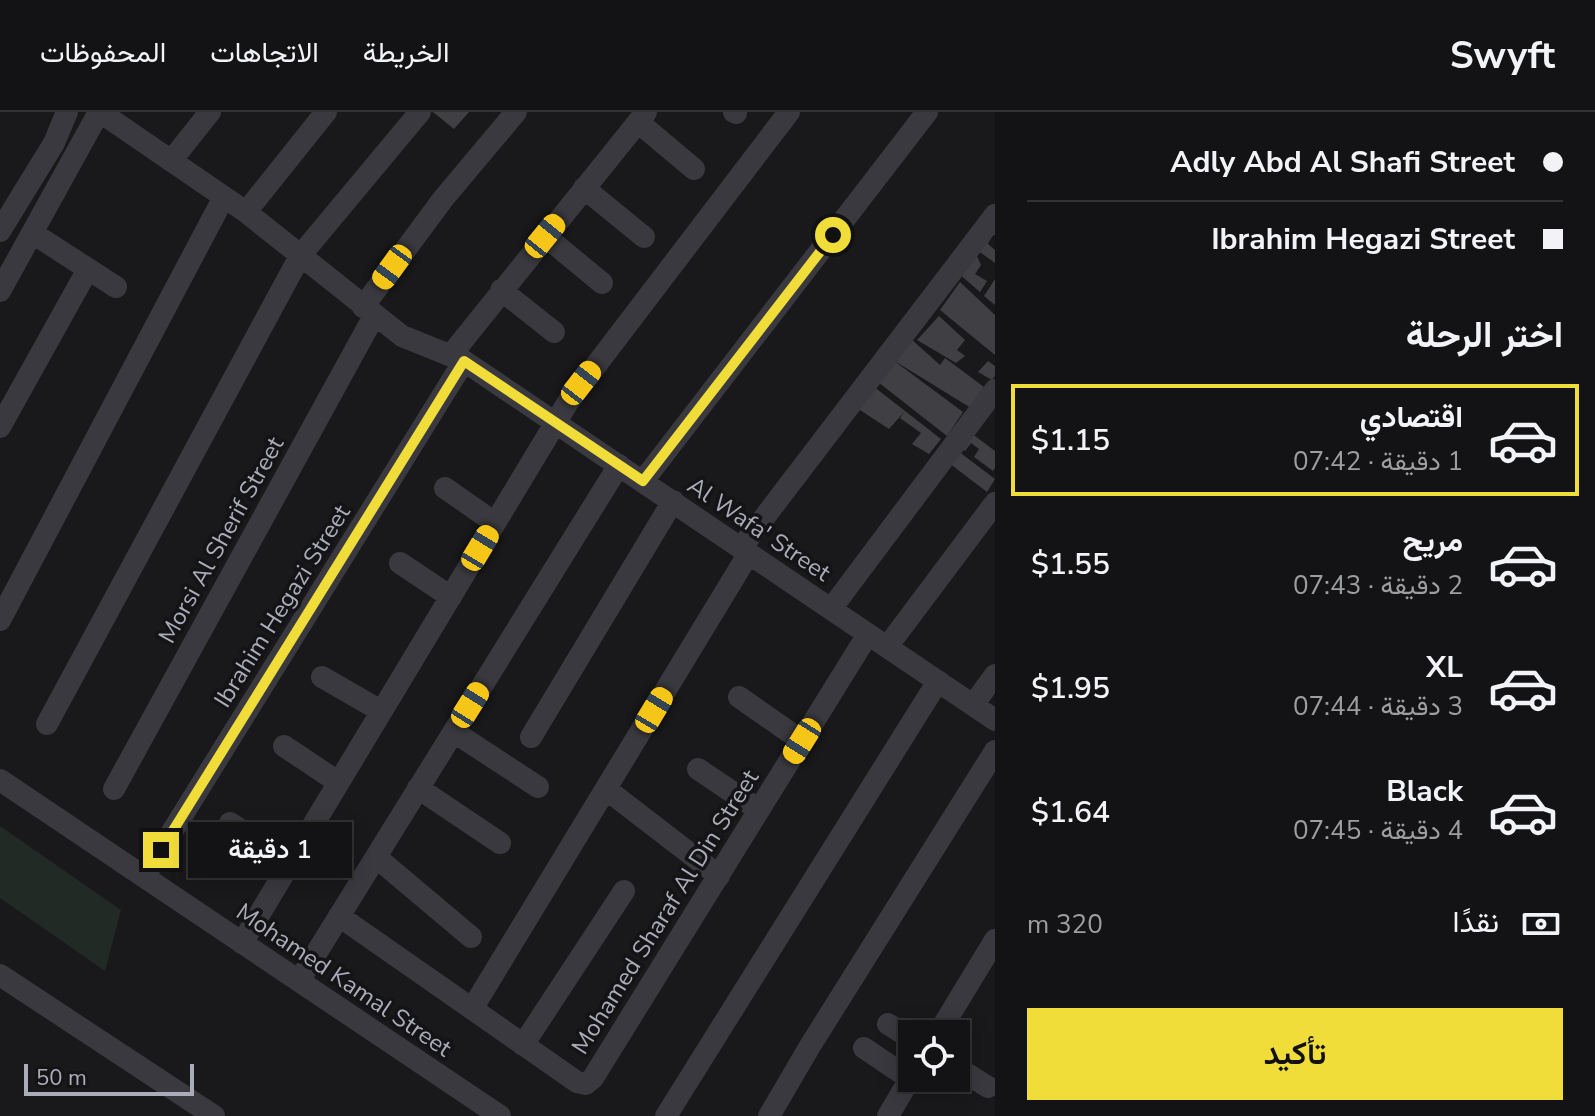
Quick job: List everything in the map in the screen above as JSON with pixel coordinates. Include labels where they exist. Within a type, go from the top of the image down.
[{"type":"street","points":[[0,231],[7,204],[54,143],[67,112]]},
{"type":"street","points":[[0,291],[99,112]]},
{"type":"street","name":"Al Wafa' Street","points":[[99,112],[246,212],[368,312],[413,342],[457,358],[556,422],[995,720]]},
{"type":"street","points":[[171,161],[210,112]]},
{"type":"street","points":[[246,212],[326,112]]},
{"type":"street","points":[[47,724],[300,256],[420,112]]},
{"type":"street","name":"Morsi Al Sherif Street","points":[[114,789],[368,312],[443,199],[516,112]]},
{"type":"street","points":[[242,943],[581,383],[789,112]]},
{"type":"street","points":[[643,481],[927,112]]},
{"type":"street","points":[[642,117],[694,169]]},
{"type":"street","name":"Ibrahim Hegazi Street","points":[[144,877],[501,290],[642,117]]},
{"type":"street","points":[[584,188],[644,237]]},
{"type":"street","points":[[0,620],[224,197]]},
{"type":"street","points":[[472,1009],[606,789],[745,550],[995,215]]},
{"type":"street","points":[[34,234],[116,287]]},
{"type":"street","points":[[545,236],[602,283]]},
{"type":"street","points":[[0,427],[88,269]]},
{"type":"street","points":[[501,290],[554,332]]},
{"type":"street","points":[[831,609],[995,390]]},
{"type":"street","points":[[299,981],[619,465]]},
{"type":"street","points":[[445,488],[495,523]]},
{"type":"street","points":[[531,737],[673,501]]},
{"type":"street","points":[[887,647],[995,503]]},
{"type":"street","points":[[400,563],[451,597]]},
{"type":"street","name":"Mohamed Sharaf Al Din Street","points":[[523,1045],[577,1082],[586,1084],[593,1078],[868,634]]},
{"type":"street","points":[[973,705],[995,675]]},
{"type":"street","points":[[322,677],[381,711]]},
{"type":"street","points":[[666,1116],[938,681]]},
{"type":"street","points":[[739,697],[802,741]]},
{"type":"street","points":[[454,732],[538,787]]},
{"type":"street","points":[[284,746],[338,782]]},
{"type":"street","points":[[769,1116],[995,751]]},
{"type":"street","points":[[698,769],[759,810]]},
{"type":"street","name":"Mohamed Kamal Street","points":[[0,780],[500,1116]]},
{"type":"street","points":[[418,788],[500,843]]},
{"type":"street","points":[[606,789],[719,876]]},
{"type":"street","points":[[230,823],[290,862]]},
{"type":"street","points":[[376,857],[471,937]]},
{"type":"street","points":[[339,916],[523,1045],[624,891]]},
{"type":"street","points":[[946,1020],[995,940]]},
{"type":"street","points":[[0,975],[214,1116]]},
{"type":"street","points":[[888,1024],[898,1030]]},
{"type":"street","points":[[864,1048],[898,1069]]},
{"type":"street","points":[[970,1076],[988,1087]]},
{"type":"street","points":[[888,1116],[902,1092]]},
{"type":"shaded area","points":[[0,826],[121,910],[105,971],[0,898]]},
{"type":"building","points":[[433,112],[469,112],[454,129]]},
{"type":"building","points":[[995,219],[995,235],[988,244],[995,250],[995,263],[973,247]]},
{"type":"building","points":[[976,254],[981,265],[975,274],[987,281],[980,292],[958,273]]},
{"type":"building","points":[[995,279],[995,305],[984,296]]},
{"type":"building","points":[[960,282],[995,315],[995,355],[940,310]]},
{"type":"building","points":[[939,316],[965,340],[957,350],[965,356],[956,363],[917,340]]},
{"type":"building","points":[[910,338],[940,365],[945,358],[984,387],[971,408],[893,360]]},
{"type":"building","points":[[893,360],[963,412],[947,436],[878,382]]},
{"type":"building","points":[[988,361],[995,366],[992,380],[978,372]]},
{"type":"building","points":[[873,386],[905,411],[889,429],[857,408]]},
{"type":"building","points":[[905,411],[941,439],[929,454],[912,444],[921,433],[900,418]]},
{"type":"building","points":[[967,430],[995,451],[993,471],[974,457],[979,449],[971,443],[965,451],[956,444]]},
{"type":"building","points":[[954,448],[995,479],[987,492],[945,460]]},
{"type":"route","points":[[161,850],[464,361],[643,481],[833,235]]}]
